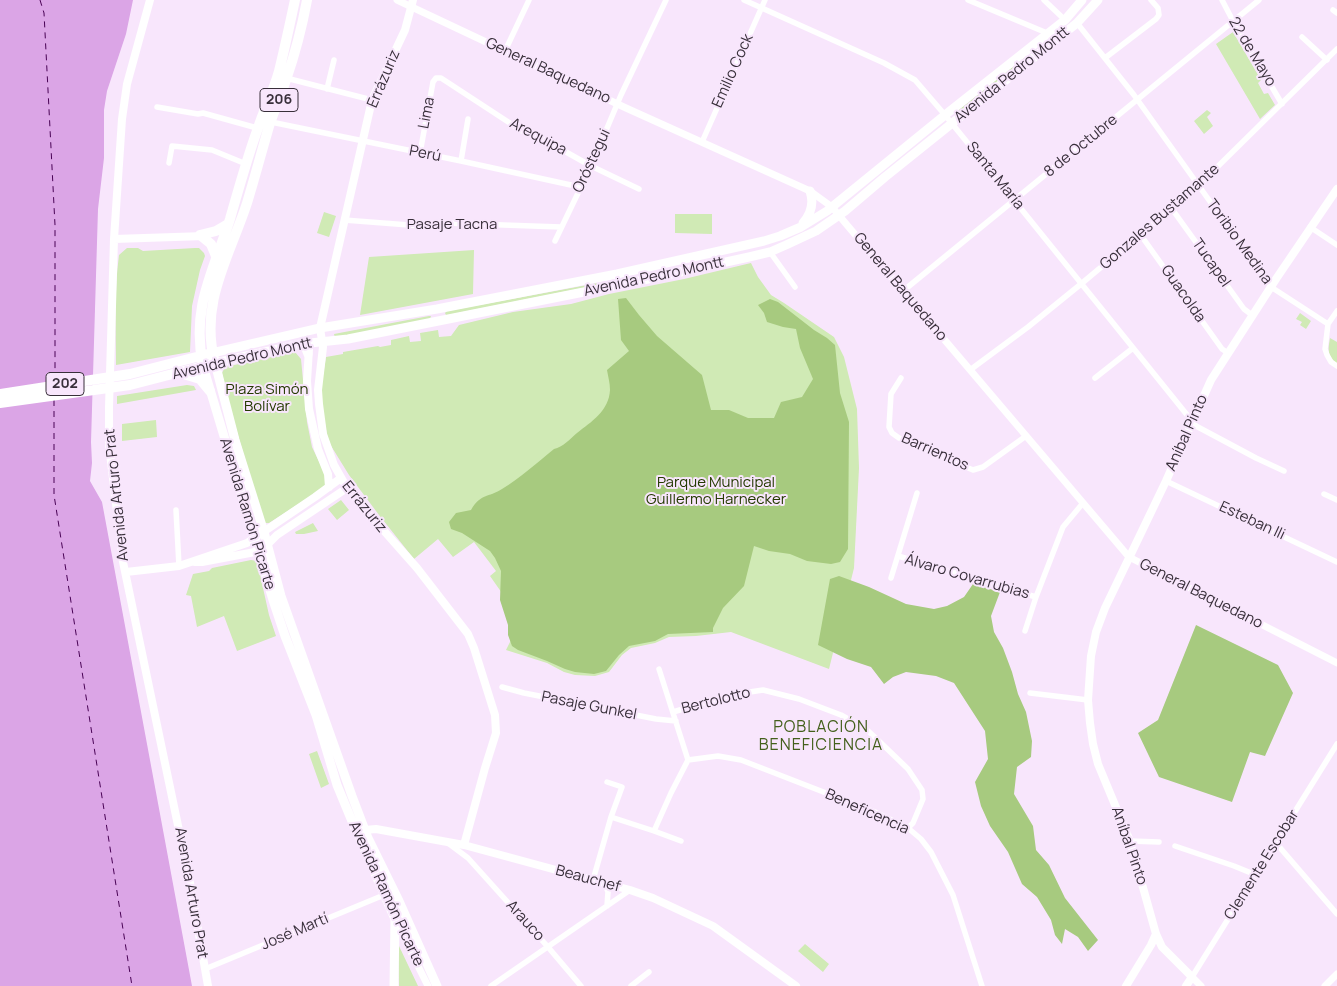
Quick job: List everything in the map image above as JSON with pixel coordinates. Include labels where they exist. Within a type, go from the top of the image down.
[{"type":"highway","name":"Avenida Ramón Picarte","points":[[202,361],[199,330],[207,282],[228,224],[257,128],[279,72],[295,0]]},
{"type":"highway","name":"Avenida Ramón Picarte","points":[[213,358],[210,330],[213,297],[240,222],[286,78],[308,0]]},
{"type":"highway","points":[[224,234],[240,222]]},
{"type":"highway","points":[[200,235],[216,231],[228,224]]},
{"type":"highway","points":[[200,235],[211,244],[216,256]]},
{"type":"highway","name":"Avenida Pedro Montt","points":[[0,394],[130,374],[213,358]]},
{"type":"highway","name":"Avenida Pedro Montt","points":[[0,403],[130,385],[179,372],[202,361]]},
{"type":"highway","points":[[179,372],[200,379],[210,391]]},
{"type":"main road","name":"Avenida Arturo Prat","points":[[150,0],[127,84],[122,119],[114,239],[109,445],[126,572],[186,864],[208,986]]},
{"type":"main road","name":"Avenida Pedro Montt","points":[[213,358],[305,343],[348,339],[620,285],[770,252],[816,231],[839,216],[1077,23],[1098,0]]},
{"type":"main road","name":"Avenida Pedro Montt","points":[[213,358],[320,328],[437,309],[617,274],[780,236],[801,227],[832,207],[1065,20],[1080,1]]},
{"type":"main road","name":"Errázuriz","points":[[412,4],[405,30],[372,100],[362,141],[320,328],[322,341],[318,404],[323,434],[341,478],[377,524],[417,568],[453,613],[468,634],[474,648],[495,715],[496,733],[464,845]]},
{"type":"main road","points":[[1047,33],[1054,42]]},
{"type":"main road","name":"Aníbal Pinto","points":[[1192,977],[1162,947],[1156,934],[1130,841],[1098,764],[1093,744],[1088,700],[1096,632],[1105,608],[1166,481],[1211,380],[1337,188]]},
{"type":"main road","points":[[801,227],[811,208],[810,191]]},
{"type":"main road","points":[[114,239],[224,234]]},
{"type":"main road","points":[[617,274],[620,285]]},
{"type":"main road","points":[[437,309],[438,321]]},
{"type":"main road","points":[[308,354],[305,343],[320,328]]},
{"type":"main road","name":"Errázuriz","points":[[308,354],[309,409],[318,449],[328,474],[329,486]]},
{"type":"main road","name":"Avenida Ramón Picarte","points":[[213,358],[281,596],[352,796],[362,832],[384,895],[395,919]]},
{"type":"main road","name":"Avenida Ramón Picarte","points":[[202,361],[285,636],[316,715],[337,785],[362,832],[368,838],[399,900],[437,986]]},
{"type":"main road","points":[[126,572],[178,566],[247,543],[341,478]]},
{"type":"main road","points":[[191,562],[202,562],[254,552],[267,545],[277,535],[348,488]]},
{"type":"main road","name":"Beauchef","points":[[362,832],[376,829],[464,845],[653,898],[713,926],[796,986]]},
{"type":"main road","points":[[394,986],[395,919]]},
{"type":"main road","points":[[1126,986],[1156,934]]},
{"type":"main road","name":"Clemente Escobar","points":[[1186,986],[1192,977]]},
{"type":"street","name":"General Baquedano","points":[[396,0],[412,4],[504,51],[810,191],[832,207],[1129,557],[1337,663]]},
{"type":"street","points":[[504,51],[529,0]]},
{"type":"street","name":"Oróstegui","points":[[555,241],[666,0]]},
{"type":"street","name":"Santa María","points":[[744,0],[884,63],[915,80],[952,123],[1196,426],[1284,471]]},
{"type":"street","name":"Emilio Cock","points":[[702,142],[765,0]]},
{"type":"street","points":[[968,0],[1047,33]]},
{"type":"street","points":[[1044,0],[1065,20]]},
{"type":"street","points":[[1106,58],[1156,19],[1159,14],[1158,8],[1151,0]]},
{"type":"street","name":"22 de Mayo","points":[[1222,0],[1282,104]]},
{"type":"street","name":"8 de Octubre","points":[[903,291],[1259,0]]},
{"type":"street","name":"Toribio Medina","points":[[1077,23],[1137,100],[1271,287],[1328,324]]},
{"type":"street","points":[[1302,37],[1327,60]]},
{"type":"street","name":"Gonzales Bustamante","points":[[970,370],[1028,327],[1198,186],[1337,49]]},
{"type":"street","points":[[327,89],[334,60]]},
{"type":"street","points":[[286,78],[372,100]]},
{"type":"street","name":"Lima","points":[[420,153],[433,82],[436,78],[440,78]]},
{"type":"street","name":"Arequipa","points":[[440,78],[522,130],[534,134],[591,166],[639,189]]},
{"type":"street","points":[[157,107],[198,114],[203,113],[257,128]]},
{"type":"street","points":[[461,161],[468,119]]},
{"type":"street","name":"Perú","points":[[271,122],[580,187]]},
{"type":"street","points":[[169,162],[172,146],[212,150],[246,164]]},
{"type":"street","name":"Tucapel","points":[[1172,208],[1244,309],[1252,315]]},
{"type":"street","name":"Pasaje Tacna","points":[[344,220],[435,227],[446,223],[561,227]]},
{"type":"street","points":[[1310,227],[1337,245]]},
{"type":"street","name":"Guacolda","points":[[1140,234],[1222,349],[1228,352]]},
{"type":"street","points":[[770,252],[795,287]]},
{"type":"street","points":[[1337,312],[1328,324],[1325,349],[1326,355],[1337,366]]},
{"type":"street","points":[[1095,378],[1132,348]]},
{"type":"street","name":"Barrientos","points":[[901,378],[891,394],[889,427],[892,433],[899,438],[973,470],[983,467],[1026,436]]},
{"type":"street","name":"Esteban Ili","points":[[1166,481],[1337,562]]},
{"type":"street","points":[[891,578],[917,493]]},
{"type":"street","points":[[1324,494],[1337,500]]},
{"type":"street","name":"Álvaro Covarrubias","points":[[1025,631],[1063,527],[1083,503]]},
{"type":"street","points":[[176,510],[178,566]]},
{"type":"street","name":"Álvaro Covarrubias","points":[[898,556],[1036,597]]},
{"type":"street","points":[[654,831],[671,792],[688,760],[659,669]]},
{"type":"street","name":"Pasaje Gunkel","points":[[502,687],[656,719],[676,721]]},
{"type":"street","name":"Bertolotto","points":[[673,712],[730,695],[763,690],[799,698],[841,715],[866,729],[908,770],[922,790],[923,799],[913,823],[908,828]]},
{"type":"street","points":[[1030,693],[1088,700]]},
{"type":"street","name":"Clemente Escobar","points":[[1192,977],[1337,744]]},
{"type":"street","name":"Beneficencia","points":[[688,760],[718,756],[741,760],[875,812],[908,828],[921,839],[931,852],[950,889],[982,986]]},
{"type":"street","points":[[593,880],[611,817],[622,787],[607,782]]},
{"type":"street","points":[[611,817],[681,841]]},
{"type":"street","name":"Arauco","points":[[446,841],[468,858],[581,986]]},
{"type":"street","points":[[1130,841],[1158,842]]},
{"type":"street","points":[[1276,843],[1337,914]]},
{"type":"street","name":"Arauco","points":[[464,845],[468,858]]},
{"type":"street","points":[[1175,846],[1256,875]]},
{"type":"street","points":[[605,884],[608,892],[607,906]]},
{"type":"street","points":[[491,986],[630,890]]},
{"type":"street","name":"José Martí","points":[[205,969],[384,895]]},
{"type":"street","name":"Avenida Ramón Picarte","points":[[395,919],[428,986]]},
{"type":"street","points":[[630,986],[649,972]]},
{"type":"street","points":[[1325,986],[1337,974]]},
{"type":"street","points":[[1192,977],[1201,986]]},
{"type":"green space","points":[[1233,32],[1261,80],[1258,83],[1264,94],[1268,93],[1275,105],[1260,119],[1216,44]]},
{"type":"green space","points":[[1026,55],[1016,68],[958,116],[955,113]]},
{"type":"green space","points":[[1207,110],[1211,113],[1207,117],[1213,126],[1204,134],[1194,121]]},
{"type":"green space","points":[[324,212],[336,216],[329,237],[317,233]]},
{"type":"green space","points":[[675,214],[712,214],[712,234],[675,233]]},
{"type":"green space","points":[[127,248],[138,248],[143,251],[199,248],[204,253],[205,256],[192,306],[190,352],[116,365],[117,269],[119,255]]},
{"type":"green space","points":[[474,250],[473,294],[360,315],[369,257]]},
{"type":"green space","name":"Parque Municipal Guillermo Harnecker","points":[[751,263],[771,295],[834,337],[844,357],[857,409],[859,468],[854,568],[829,669],[731,632],[669,637],[655,643],[631,648],[622,655],[609,672],[595,676],[575,675],[564,672],[547,663],[506,650],[514,634],[504,596],[490,576],[496,571],[474,542],[453,557],[438,539],[414,559],[349,475],[328,441],[320,394],[326,357],[343,354],[343,352],[391,345],[391,340],[409,336],[410,342],[421,341],[420,333],[438,330],[439,337],[451,336],[459,325],[513,312],[571,304]]},
{"type":"green space","points":[[598,283],[603,284],[448,315],[445,313],[447,311]]},
{"type":"green space","name":"Parque Municipal Guillermo Harnecker","points":[[626,298],[657,336],[702,375],[711,410],[729,410],[748,418],[774,418],[781,402],[802,397],[813,379],[800,348],[796,329],[767,322],[764,313],[758,305],[770,299],[778,302],[835,345],[840,393],[849,422],[848,549],[840,562],[831,564],[807,561],[790,554],[769,551],[754,546],[744,586],[723,608],[713,628],[713,632],[668,634],[655,641],[629,646],[606,671],[594,674],[575,672],[512,646],[500,600],[501,571],[495,558],[490,551],[462,533],[451,529],[449,522],[456,513],[471,510],[482,498],[497,492],[554,449],[566,443],[603,410],[610,390],[607,370],[629,351],[621,340],[618,299]]},
{"type":"green space","points":[[1300,313],[1311,321],[1306,329],[1300,325],[1302,322],[1296,319]]},
{"type":"green space","points":[[431,316],[430,319],[335,338],[334,334]]},
{"type":"green space","points":[[1330,338],[1337,342],[1337,364],[1331,358],[1329,352]]},
{"type":"green space","name":"Plaza Simón Bolívar","points":[[295,352],[301,359],[307,422],[312,447],[326,476],[325,487],[269,523],[264,523],[229,405],[222,373],[225,367]]},
{"type":"green space","points":[[187,385],[194,386],[196,390],[117,404],[117,396]]},
{"type":"green space","points":[[156,420],[157,437],[122,441],[122,424]]},
{"type":"green space","points":[[341,500],[349,510],[337,520],[328,509]]},
{"type":"green space","points":[[313,523],[318,531],[296,534],[295,532]]},
{"type":"green space","points":[[251,560],[257,561],[269,615],[276,636],[237,651],[224,616],[197,627],[191,596],[186,595],[193,574]]},
{"type":"green space","points":[[839,576],[906,604],[934,609],[947,606],[964,597],[973,584],[1000,592],[991,616],[994,632],[1003,648],[1026,712],[1032,741],[1031,757],[1017,767],[1014,794],[1033,826],[1036,850],[1049,865],[1065,898],[1098,940],[1088,951],[1078,937],[1065,929],[1062,944],[1055,935],[1051,920],[1037,897],[1022,884],[1008,852],[990,826],[981,806],[975,782],[988,759],[985,731],[954,683],[936,676],[906,672],[893,677],[884,684],[871,667],[847,659],[818,645],[830,579]]},
{"type":"green space","points":[[1196,625],[1278,665],[1293,693],[1265,756],[1250,752],[1232,802],[1159,777],[1138,733],[1158,720]]},
{"type":"green space","points":[[317,751],[329,784],[321,788],[309,754]]},
{"type":"green space","points":[[805,944],[829,964],[823,972],[798,951]]},
{"type":"green space","points":[[399,946],[418,986],[399,986]]},
{"type":"shaded area","points":[[0,0],[133,0],[126,34],[107,91],[104,110],[104,158],[98,209],[90,481],[102,502],[192,986],[0,986]]},
{"type":"ferry route","points":[[40,0],[44,13],[55,225],[55,381]]},
{"type":"ferry route","points":[[54,400],[54,495],[132,986]]},
{"type":"district","name":"POBLACIÓN BENEFICIENCIA","points":[[821,737]]}]
